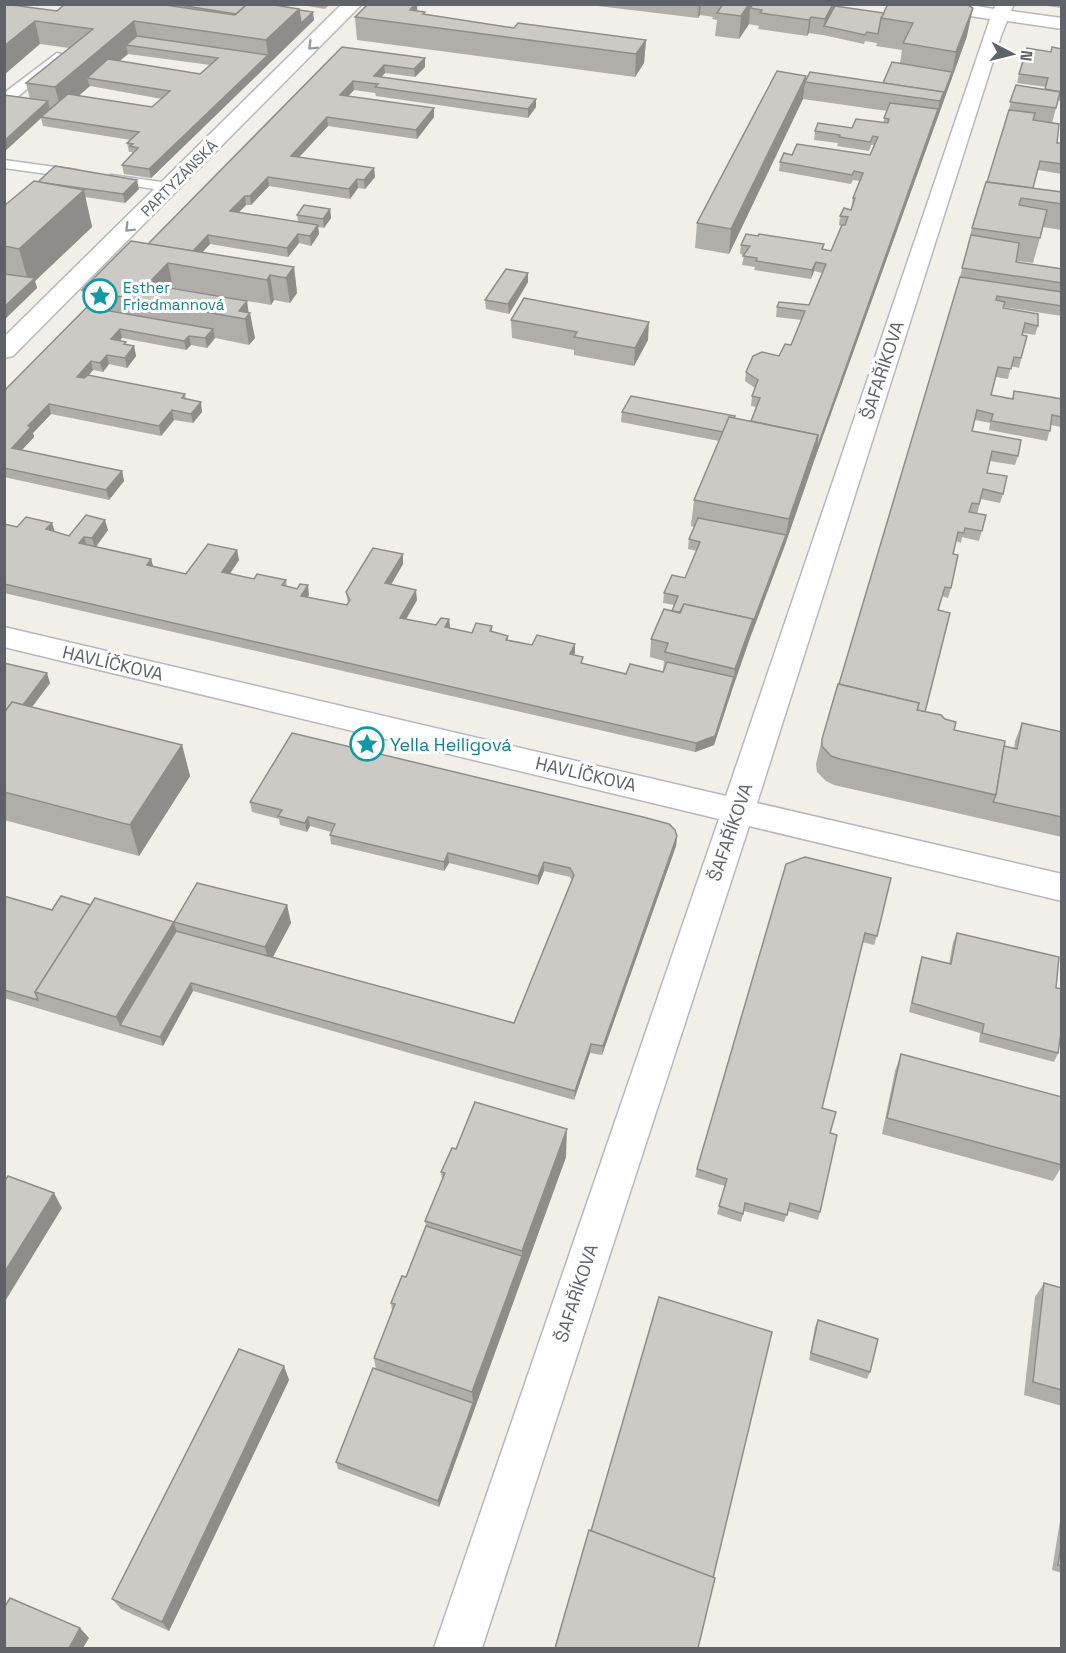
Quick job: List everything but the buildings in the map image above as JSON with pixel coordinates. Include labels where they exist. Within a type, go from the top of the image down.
[{"type":"street","name":"PARTYZÁNSKÁ","points":[[4,351],[353,4]]},
{"type":"street","points":[[924,4],[1004,10],[1062,24]]},
{"type":"street","name":"ŠAFAŘÍKOVA","points":[[458,1648],[993,36],[1004,10]]},
{"type":"street","name":"HAVLÍČKOVA","points":[[4,637],[737,809],[1062,888]]},
{"type":"lane","points":[[4,97],[10,98],[57,57]]},
{"type":"lane","points":[[4,164],[169,187]]},
{"type":"place","name":"Esther Friedmannová","points":[[100,296]]},
{"type":"place","name":"Yella Heiligová","points":[[367,744]]}]
